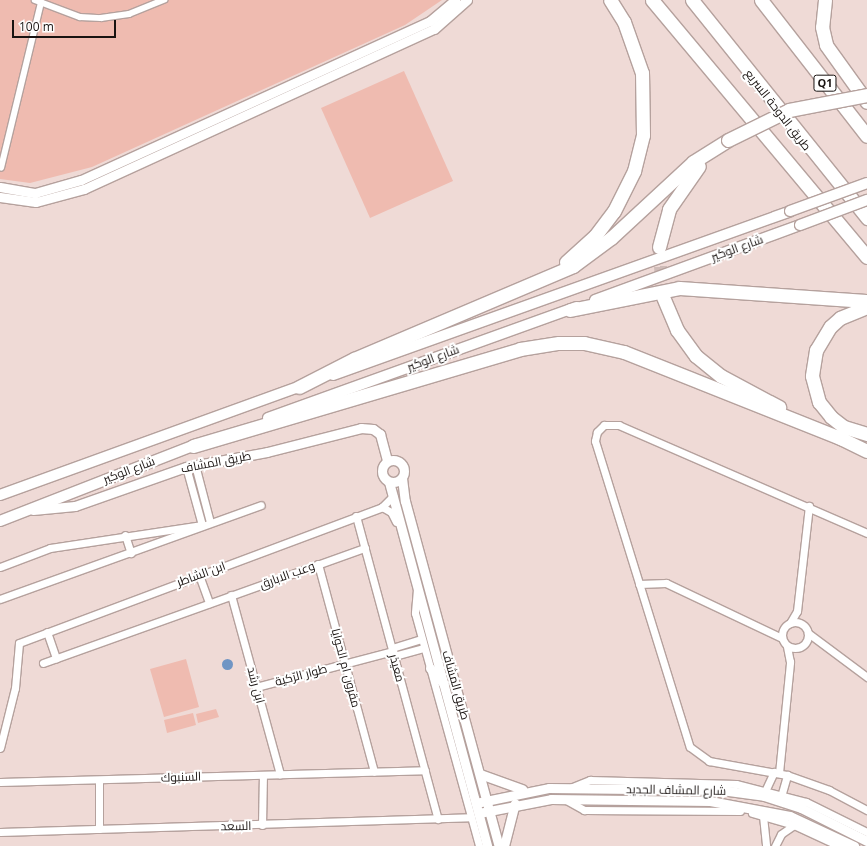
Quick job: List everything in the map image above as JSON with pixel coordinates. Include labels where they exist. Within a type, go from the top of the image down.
[{"type":"highway","points":[[509,294],[583,248],[610,217],[634,171],[643,136],[645,93],[635,49],[610,0]]},
{"type":"highway","points":[[652,0],[867,257]]},
{"type":"highway","name":"طريق الدوحة السريع","points":[[692,0],[867,218]]},
{"type":"highway","points":[[761,0],[784,29]]},
{"type":"highway","points":[[768,0],[784,29]]},
{"type":"highway","points":[[825,0],[822,27],[826,45],[867,102]]},
{"type":"highway","name":"Q1","points":[[784,29],[867,136]]},
{"type":"highway","points":[[299,388],[354,359],[552,277],[594,252],[693,162],[724,143],[789,110],[867,94]]},
{"type":"highway","points":[[659,247],[676,196],[724,143]]},
{"type":"highway","points":[[570,310],[679,288],[867,301]]},
{"type":"highway","points":[[663,297],[677,330],[709,368],[867,451]]},
{"type":"highway","points":[[867,306],[840,318],[830,327],[816,350],[812,376],[819,402],[831,417],[844,427],[867,434]]},
{"type":"highway","points":[[193,446],[520,349],[559,343],[584,343],[624,352],[843,439]]},
{"type":"main road","name":"شارع الوكير","points":[[0,495],[867,182]]},
{"type":"main road","name":"شارع الوكير","points":[[0,521],[193,446],[570,310],[867,200]]},
{"type":"street","points":[[35,0],[80,17],[101,18],[129,14],[164,0]]},
{"type":"street","points":[[0,187],[35,193],[81,180],[430,21],[455,0]]},
{"type":"street","points":[[0,197],[36,202],[84,189],[434,29],[467,0]]},
{"type":"street","points":[[0,168],[41,3]]},
{"type":"street","points":[[867,533],[810,506],[619,425],[604,425],[597,432],[595,442],[690,747],[709,761],[787,775],[829,790],[867,810]]},
{"type":"street","name":"طريق المشاف","points":[[25,510],[75,506],[186,467],[369,428],[382,437],[387,462],[382,471],[389,482],[393,496],[476,803],[475,815],[479,846]]},
{"type":"street","name":"طريق المشاف","points":[[387,462],[401,464],[407,508],[488,799],[499,846]]},
{"type":"street","points":[[195,465],[210,522]]},
{"type":"street","points":[[186,467],[202,525]]},
{"type":"street","points":[[389,482],[402,478]]},
{"type":"street","name":"ابن الشاطر","points":[[0,748],[15,688],[20,643],[382,507],[393,496]]},
{"type":"street","points":[[0,599],[131,553],[210,522],[261,505]]},
{"type":"street","points":[[769,630],[783,628],[790,623],[797,611],[810,506]]},
{"type":"street","points":[[382,507],[393,514],[405,552],[411,560]]},
{"type":"street","name":"معيذر","points":[[356,516],[438,819]]},
{"type":"street","points":[[0,567],[50,548],[125,535],[202,525]]},
{"type":"street","points":[[125,535],[131,553]]},
{"type":"street","name":"وعب الابارق","points":[[43,663],[365,548]]},
{"type":"street","name":"مقرون ام الحوايا","points":[[318,564],[374,772]]},
{"type":"street","points":[[199,575],[209,603]]},
{"type":"street","points":[[639,584],[666,583],[769,630],[782,638],[786,646],[790,662],[776,772],[766,789]]},
{"type":"street","name":"طريق المشاف","points":[[418,586],[415,613],[424,648],[475,815],[487,846]]},
{"type":"street","name":"ابن رشد","points":[[231,595],[280,774]]},
{"type":"street","points":[[797,611],[802,624],[808,633],[820,644],[867,678]]},
{"type":"street","points":[[790,623],[802,624]]},
{"type":"street","points":[[782,638],[783,628]]},
{"type":"street","points":[[47,632],[56,658]]},
{"type":"street","points":[[790,662],[803,645],[808,633]]},
{"type":"street","name":"طوار الرّكية","points":[[393,652],[422,639]]},
{"type":"street","points":[[786,646],[820,644]]},
{"type":"street","name":"طوار الرّكية","points":[[256,687],[393,652],[424,648]]},
{"type":"street","points":[[430,668],[445,685]]},
{"type":"street","name":"السنبوك","points":[[0,782],[424,770]]},
{"type":"street","points":[[480,774],[528,790]]},
{"type":"street","points":[[262,825],[263,775]]},
{"type":"street","points":[[782,793],[787,775]]},
{"type":"street","points":[[99,780],[99,829]]},
{"type":"street","points":[[570,788],[595,780],[709,782],[766,789],[782,793],[828,811],[867,832]]},
{"type":"street","name":"شارع المشاف الجديد","points":[[476,803],[528,790],[570,788],[698,789],[751,794],[818,815],[867,840]]},
{"type":"street","points":[[566,800],[584,810],[716,808],[762,816],[794,825],[839,846]]},
{"type":"street","name":"شارع المشاف الجديد","points":[[475,815],[515,803],[566,800],[739,804],[790,816],[854,846]]},
{"type":"street","points":[[504,846],[515,803]]},
{"type":"street","name":"السعد","points":[[0,832],[438,819],[475,815]]},
{"type":"street","points":[[762,816],[766,846]]},
{"type":"street","points":[[775,846],[781,834],[794,825]]},
{"type":"shaded area","points":[[0,0],[442,0],[405,25],[92,167],[30,183],[0,179]]},
{"type":"shaded area","points":[[404,71],[453,181],[370,218],[321,108]]},
{"type":"shaded area","points":[[186,659],[199,707],[164,717],[150,669]]},
{"type":"shaded area","points":[[216,709],[219,717],[198,723],[196,714]]},
{"type":"shaded area","points":[[193,713],[196,725],[167,733],[164,720]]},
{"type":"water","points":[[227,658],[231,660],[233,664],[231,668],[227,670],[223,668],[221,664],[223,660]]},
{"type":"tunnel","points":[[659,247],[663,297]]}]
